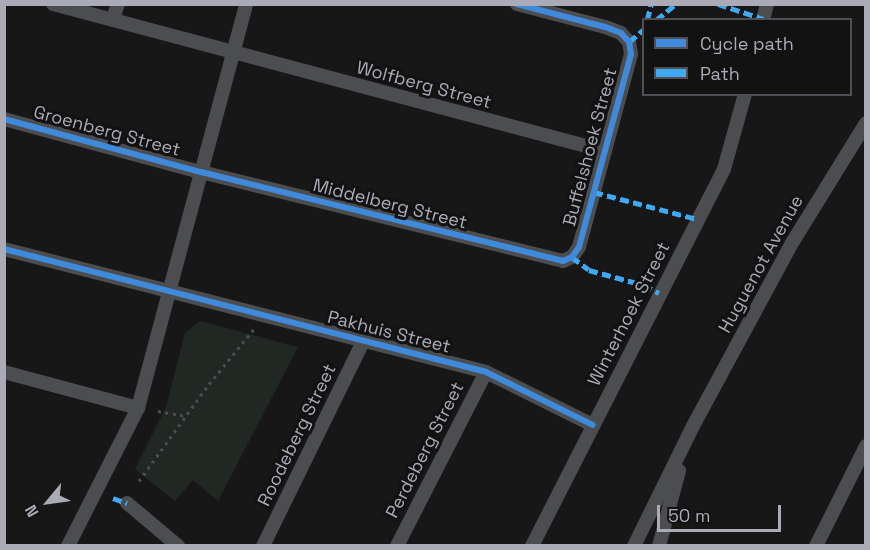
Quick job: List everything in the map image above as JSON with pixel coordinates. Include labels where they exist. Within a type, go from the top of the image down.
[{"type":"street","name":"Wolfberg Street","points":[[53,4],[605,152]]},
{"type":"street","points":[[113,19],[118,4]]},
{"type":"street","points":[[68,546],[138,408],[246,4]]},
{"type":"street","name":"Buffelshoek Street","points":[[517,4],[605,27],[621,33],[629,42],[630,54],[605,152],[579,247],[572,257]]},
{"type":"street","name":"Winterhoek Street","points":[[532,546],[724,169],[744,96]]},
{"type":"street","name":"Groenberg Street","points":[[4,119],[201,172]]},
{"type":"street","name":"Huguenot Avenue","points":[[693,426],[792,243],[866,123]]},
{"type":"street","name":"Middelberg Street","points":[[201,172],[553,261],[572,257]]},
{"type":"street","name":"Pakhuis Street","points":[[4,249],[486,372],[593,425]]},
{"type":"street","name":"Roodeberg Street","points":[[263,546],[364,340]]},
{"type":"street","points":[[4,372],[138,408]]},
{"type":"street","name":"Perdeberg Street","points":[[397,546],[486,372]]},
{"type":"street","points":[[634,546],[693,426]]},
{"type":"street","points":[[658,546],[693,426]]},
{"type":"street","points":[[816,546],[866,446]]},
{"type":"street","points":[[127,503],[178,546]]},
{"type":"path","points":[[140,481],[186,416],[254,329]]},
{"type":"path","points":[[158,411],[186,416]]},
{"type":"shaded area","points":[[200,321],[298,347],[218,501],[193,480],[175,501],[135,469],[166,407],[185,333]]},
{"type":"marked path","points":[[648,18],[651,4]]},
{"type":"marked path","points":[[658,18],[676,4]]},
{"type":"marked path","points":[[718,4],[761,18]]},
{"type":"marked path","points":[[629,42],[642,31]]},
{"type":"marked path","points":[[594,192],[697,219]]},
{"type":"marked path","points":[[572,257],[589,270],[644,285],[659,293]]},
{"type":"marked path","points":[[113,498],[127,503]]},
{"type":"cycle path","points":[[4,119],[201,172],[563,261],[572,257],[579,247],[631,54],[629,42],[621,33],[605,27],[517,4]]},
{"type":"cycle path","points":[[4,249],[486,372],[593,425]]}]
